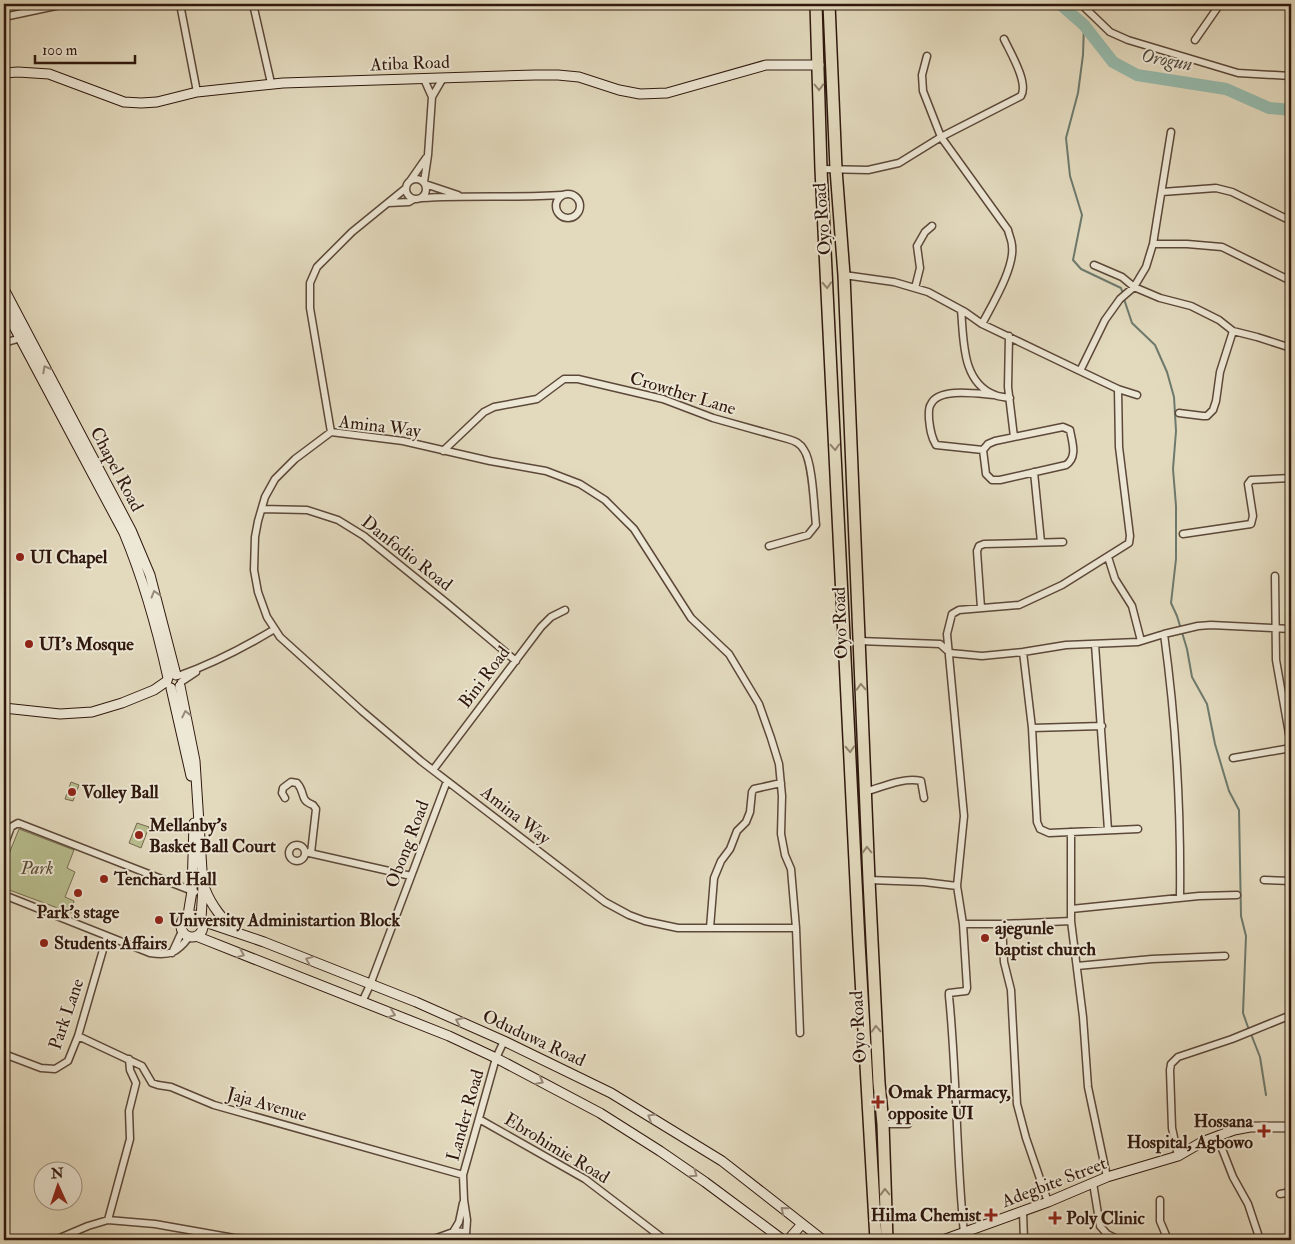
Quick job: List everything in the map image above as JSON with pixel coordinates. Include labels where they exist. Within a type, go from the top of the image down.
[{"type":"highway","name":"Oyo Road","points":[[816,4],[821,169],[860,974],[876,1240]]},
{"type":"highway","name":"Oyo Road","points":[[829,4],[836,169],[844,275],[868,880],[878,1083],[882,1124],[886,1240]]},
{"type":"highway","points":[[860,974],[873,973]]},
{"type":"street","points":[[4,17],[65,4]]},
{"type":"street","points":[[180,4],[197,92]]},
{"type":"street","points":[[253,4],[271,83]]},
{"type":"street","points":[[1081,4],[1110,32],[1128,40],[1238,73],[1291,76]]},
{"type":"street","points":[[1195,40],[1220,4]]},
{"type":"street","points":[[821,169],[868,170],[899,163],[941,137],[1021,96],[1024,92],[1023,82],[1004,39]]},
{"type":"street","points":[[927,56],[922,75],[923,91],[941,137],[1008,230],[1013,246],[1010,263],[998,295],[982,324]]},
{"type":"street","name":"Atiba Road","points":[[4,73],[49,74],[124,102],[157,102],[197,92],[271,83],[558,75],[579,77],[640,94],[667,93],[766,65],[819,65]]},
{"type":"street","points":[[424,78],[432,97]]},
{"type":"street","points":[[422,198],[426,189],[424,183],[432,97],[443,78]]},
{"type":"street","points":[[1080,371],[1105,320],[1120,299],[1134,287],[1146,267],[1153,244],[1171,132]]},
{"type":"street","points":[[331,432],[310,308],[310,283],[318,267],[352,232],[406,188],[428,155]]},
{"type":"street","points":[[410,181],[420,180],[462,196]]},
{"type":"street","points":[[406,188],[408,195],[414,200]]},
{"type":"street","points":[[1162,192],[1216,188],[1232,192],[1291,221]]},
{"type":"street","points":[[388,203],[408,202],[422,198],[462,196],[523,198],[572,194],[580,200],[581,210],[574,218],[564,219],[557,212],[556,203],[562,195]]},
{"type":"street","points":[[915,288],[920,268],[917,246],[925,232],[932,226]]},
{"type":"street","points":[[1153,244],[1222,247],[1291,281]]},
{"type":"street","points":[[1094,265],[1122,277],[1134,287],[1160,298],[1191,306],[1219,320],[1233,331],[1291,348]]},
{"type":"street","points":[[844,275],[894,282],[928,292],[982,324],[1080,371],[1137,395]]},
{"type":"street","name":"Chapel Road","points":[[4,289],[24,337]]},
{"type":"street","name":"Chapel Road","points":[[4,308],[24,337],[32,340],[131,530],[150,575],[174,682],[192,783],[194,828],[192,891],[188,915]]},
{"type":"street","points":[[961,310],[969,369],[976,382],[994,395]]},
{"type":"street","points":[[1179,413],[1207,416],[1213,410],[1220,372],[1233,331]]},
{"type":"street","points":[[1009,336],[1010,398],[1014,437]]},
{"type":"street","points":[[4,343],[24,337]]},
{"type":"street","name":"Crowther Lane","points":[[443,451],[484,412],[494,407],[537,400],[564,379],[578,379],[663,399],[713,418],[798,442],[804,448],[809,464],[816,525],[808,536],[769,546]]},
{"type":"street","points":[[964,1233],[949,993],[966,991],[967,988],[963,924],[957,886],[964,816],[947,634],[952,614],[959,610],[1019,606],[1062,584],[1129,543],[1130,536],[1119,446],[1118,388]]},
{"type":"street","points":[[983,450],[936,445],[930,431],[929,408],[932,402],[937,398],[954,392],[1010,398]]},
{"type":"street","points":[[1063,427],[1070,430],[1074,456],[1072,461],[1066,465],[992,480],[986,474],[983,450],[988,444],[1014,437],[1063,427]]},
{"type":"street","name":"Amina Way","points":[[796,928],[774,926],[678,928],[628,915],[605,902],[433,770],[362,711],[280,638],[266,617],[258,592],[254,570],[255,537],[265,497],[275,478],[300,454],[331,432],[404,441],[443,451],[546,471],[580,484],[605,500],[634,529],[691,618],[729,654],[759,704],[779,764],[782,796],[780,834],[785,855],[791,869],[796,928],[800,1033]]},
{"type":"street","points":[[1034,472],[1041,542]]},
{"type":"street","points":[[1183,534],[1251,524],[1253,516],[1248,484],[1251,480],[1291,478]]},
{"type":"street","name":"Danfodio Road","points":[[262,509],[307,510],[338,520],[364,536],[516,661]]},
{"type":"street","points":[[981,608],[977,551],[979,546],[984,544],[1063,542]]},
{"type":"street","points":[[1108,557],[1115,579],[1132,606],[1141,641]]},
{"type":"street","points":[[1233,758],[1291,746],[1276,660],[1275,576]]},
{"type":"street","name":"Bini Road","points":[[433,770],[541,627],[565,610]]},
{"type":"street","points":[[859,641],[940,644],[950,653],[982,656],[1066,645],[1141,641],[1187,628],[1211,626],[1291,629]]},
{"type":"street","points":[[4,708],[60,714],[92,712],[122,703],[174,682],[240,650],[273,630]]},
{"type":"street","points":[[1164,634],[1175,724],[1181,835],[1180,897]]},
{"type":"street","points":[[1095,644],[1108,830]]},
{"type":"street","points":[[1024,652],[1032,728],[1037,822],[1040,829],[1049,834],[1138,829]]},
{"type":"street","name":"Chapel Road","points":[[174,682],[195,761],[204,886],[201,920]]},
{"type":"street","points":[[1032,728],[1102,726]]},
{"type":"street","name":"Obong Road","points":[[362,1002],[447,780]]},
{"type":"street","points":[[865,792],[890,784],[916,780],[921,781],[924,798]]},
{"type":"street","points":[[285,798],[282,792],[283,788],[291,782],[297,783],[302,789],[303,798],[316,809],[308,852],[411,876]]},
{"type":"street","points":[[710,928],[714,878],[730,849],[737,831],[746,822],[750,812],[752,792],[754,789],[781,783]]},
{"type":"street","points":[[4,846],[11,827],[18,823],[203,896]]},
{"type":"street","points":[[1071,832],[1071,921],[1088,1087],[1107,1177]]},
{"type":"street","points":[[868,880],[924,882],[957,886]]},
{"type":"street","points":[[1264,880],[1291,881]]},
{"type":"street","points":[[204,886],[210,902],[217,912],[237,933]]},
{"type":"street","points":[[4,895],[150,953],[172,954],[182,946],[189,935],[201,932],[201,920],[195,915],[188,915],[183,918],[181,923],[189,935]]},
{"type":"street","points":[[1071,909],[1180,897],[1237,895]]},
{"type":"street","name":"Oduduwa Road","points":[[201,920],[264,942],[416,1002],[504,1041],[611,1093],[722,1161],[823,1240]]},
{"type":"street","points":[[963,924],[1071,921]]},
{"type":"street","points":[[1002,924],[1004,962],[1011,990],[1017,1104],[1023,1129],[1048,1202]]},
{"type":"street","name":"Oduduwa Road","points":[[189,935],[449,1036],[496,1058],[600,1113],[660,1151],[783,1240]]},
{"type":"street","name":"Park Lane","points":[[4,1054],[41,1068],[56,1069],[68,1061],[78,1036],[106,936]]},
{"type":"street","points":[[1077,966],[1225,956]]},
{"type":"street","points":[[1178,1156],[1172,1128],[1170,1070],[1173,1061],[1178,1057],[1232,1039],[1291,1015]]},
{"type":"street","name":"Jaja Avenue","points":[[78,1036],[142,1066],[152,1082],[171,1087],[214,1105],[463,1175]]},
{"type":"street","name":"Lander Road","points":[[467,1237],[463,1175],[496,1058],[504,1041]]},
{"type":"street","points":[[108,1220],[130,1139],[129,1111],[136,1083],[130,1070],[130,1059]]},
{"type":"street","name":"Ebrohimie Road","points":[[479,1119],[585,1179],[665,1240]]},
{"type":"street","points":[[882,1124],[908,1124]]},
{"type":"street","name":"Adegbite Street","points":[[943,1240],[1022,1212],[1107,1177],[1178,1156],[1202,1142],[1234,1130],[1250,1127],[1291,1127]]},
{"type":"street","points":[[1216,1136],[1233,1177],[1248,1204],[1260,1240]]},
{"type":"street","points":[[1093,1183],[1100,1226],[1107,1234],[1119,1240]]},
{"type":"street","points":[[1280,1194],[1291,1192]]},
{"type":"street","name":"Lander Road","points":[[450,1236],[459,1222],[464,1200]]},
{"type":"street","points":[[1160,1200],[1160,1221],[1168,1240]]},
{"type":"street","points":[[1022,1212],[1024,1240]]},
{"type":"street","points":[[56,1240],[88,1226],[108,1220],[155,1224],[234,1238],[271,1240]]},
{"type":"street","points":[[788,1240],[802,1224]]},
{"type":"street","points":[[431,1240],[450,1236],[460,1231],[467,1237]]},
{"type":"green space","name":"Volley Ball","points":[[71,782],[79,785],[73,801],[65,799]]},
{"type":"green space","name":"Mellanby's Basket Ball Court","points":[[137,823],[149,827],[141,848],[129,843]]},
{"type":"green space","name":"Park","points":[[19,829],[74,850],[67,868],[75,872],[65,897],[74,901],[71,913],[4,888],[4,866]]},
{"type":"waterway","name":"Orogun","points":[[1060,4],[1084,25],[1113,62],[1137,75],[1226,89],[1269,108],[1291,110]]},
{"type":"waterway","points":[[1084,25],[1083,55],[1078,93],[1066,138],[1070,176],[1082,215],[1073,260],[1081,269],[1121,288],[1123,294]]},
{"type":"waterway","points":[[1124,299],[1132,323],[1155,345],[1167,372],[1174,397],[1176,431],[1173,469],[1176,506],[1176,559],[1171,603],[1187,649],[1192,677],[1207,704],[1215,744],[1229,791],[1239,810],[1241,916],[1246,936],[1243,1013],[1249,1030]]},
{"type":"waterway","points":[[1251,1034],[1260,1057],[1266,1095]]},
{"type":"place","name":"UI Chapel","points":[[20,557]]},
{"type":"place","name":"UI's Mosque","points":[[29,644]]},
{"type":"place","name":"Volley Ball","points":[[72,792]]},
{"type":"place","name":"Mellanby's Basket Ball Court","points":[[139,835]]},
{"type":"place","name":"Tenchard Hall","points":[[104,879]]},
{"type":"place","name":"Park's stage","points":[[78,893]]},
{"type":"place","name":"University Administartion Block","points":[[159,920]]},
{"type":"place","name":"ajegunle baptist church","points":[[985,938]]},
{"type":"place","name":"Students Affairs","points":[[44,943]]},
{"type":"place","name":"Omak Pharmacy, opposite UI","points":[[878,1102]]},
{"type":"place","name":"Hossana Hospital, Agbowo","points":[[1264,1131]]},
{"type":"place","name":"Hilma Chemist","points":[[991,1215]]},
{"type":"place","name":"Poly Clinic","points":[[1055,1218]]}]
